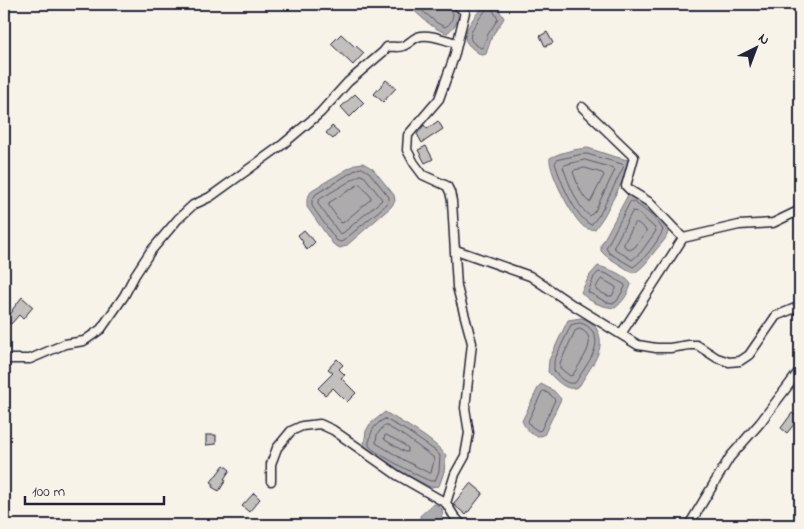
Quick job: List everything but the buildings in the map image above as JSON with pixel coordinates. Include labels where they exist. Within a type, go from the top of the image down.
[{"type":"street","points":[[446,503],[455,474],[465,456],[469,433],[465,408],[472,343],[457,287],[456,250],[450,192],[447,186],[423,175],[407,150],[408,135],[439,99],[454,57],[465,12],[456,4]]},
{"type":"street","points":[[4,360],[30,359],[65,344],[84,341],[101,329],[124,296],[150,252],[178,219],[193,205],[210,197],[282,145],[320,113],[348,82],[387,47],[405,46],[420,36],[429,36],[457,43]]},
{"type":"street","points":[[582,107],[634,157],[626,186],[650,202],[683,238]]},
{"type":"street","points":[[621,334],[683,238],[739,225],[773,223],[800,210]]},
{"type":"street","points":[[456,250],[530,276],[638,345],[656,348],[697,345],[718,358],[729,362],[740,361],[749,355],[776,316],[800,306]]},
{"type":"street","points":[[689,525],[730,457],[760,423],[800,370]]},
{"type":"street","points":[[271,481],[271,464],[277,448],[291,430],[302,426],[320,424],[333,430],[397,475],[446,503],[462,525]]},
{"type":"water","points":[[407,4],[451,4],[457,11],[458,19],[447,33],[426,21]]},
{"type":"water","points":[[485,4],[495,4],[504,18],[492,36],[486,54],[481,55],[469,45],[465,37],[471,21]]},
{"type":"water","points":[[588,148],[628,160],[630,163],[630,167],[595,229],[584,227],[574,215],[557,183],[550,164],[550,158],[559,154]]},
{"type":"water","points":[[363,163],[373,169],[394,195],[395,201],[391,207],[346,246],[340,248],[333,244],[307,207],[307,199],[312,190],[356,164]]},
{"type":"water","points":[[629,193],[659,215],[667,226],[668,231],[665,239],[645,264],[633,273],[601,251],[601,245]]},
{"type":"water","points":[[598,266],[611,270],[628,280],[631,284],[625,298],[615,308],[596,303],[588,299],[581,292],[590,275]]},
{"type":"water","points":[[581,318],[590,322],[596,328],[599,335],[599,350],[580,385],[576,388],[571,388],[563,385],[548,372],[549,360],[568,320]]},
{"type":"water","points":[[541,384],[554,391],[561,399],[544,435],[537,436],[526,428],[522,421]]},
{"type":"water","points":[[385,412],[425,437],[446,455],[444,472],[439,486],[430,487],[366,450],[364,445],[366,431],[370,424]]},
{"type":"water","points":[[435,504],[442,509],[441,518],[435,525],[427,525],[421,522],[420,516]]}]
